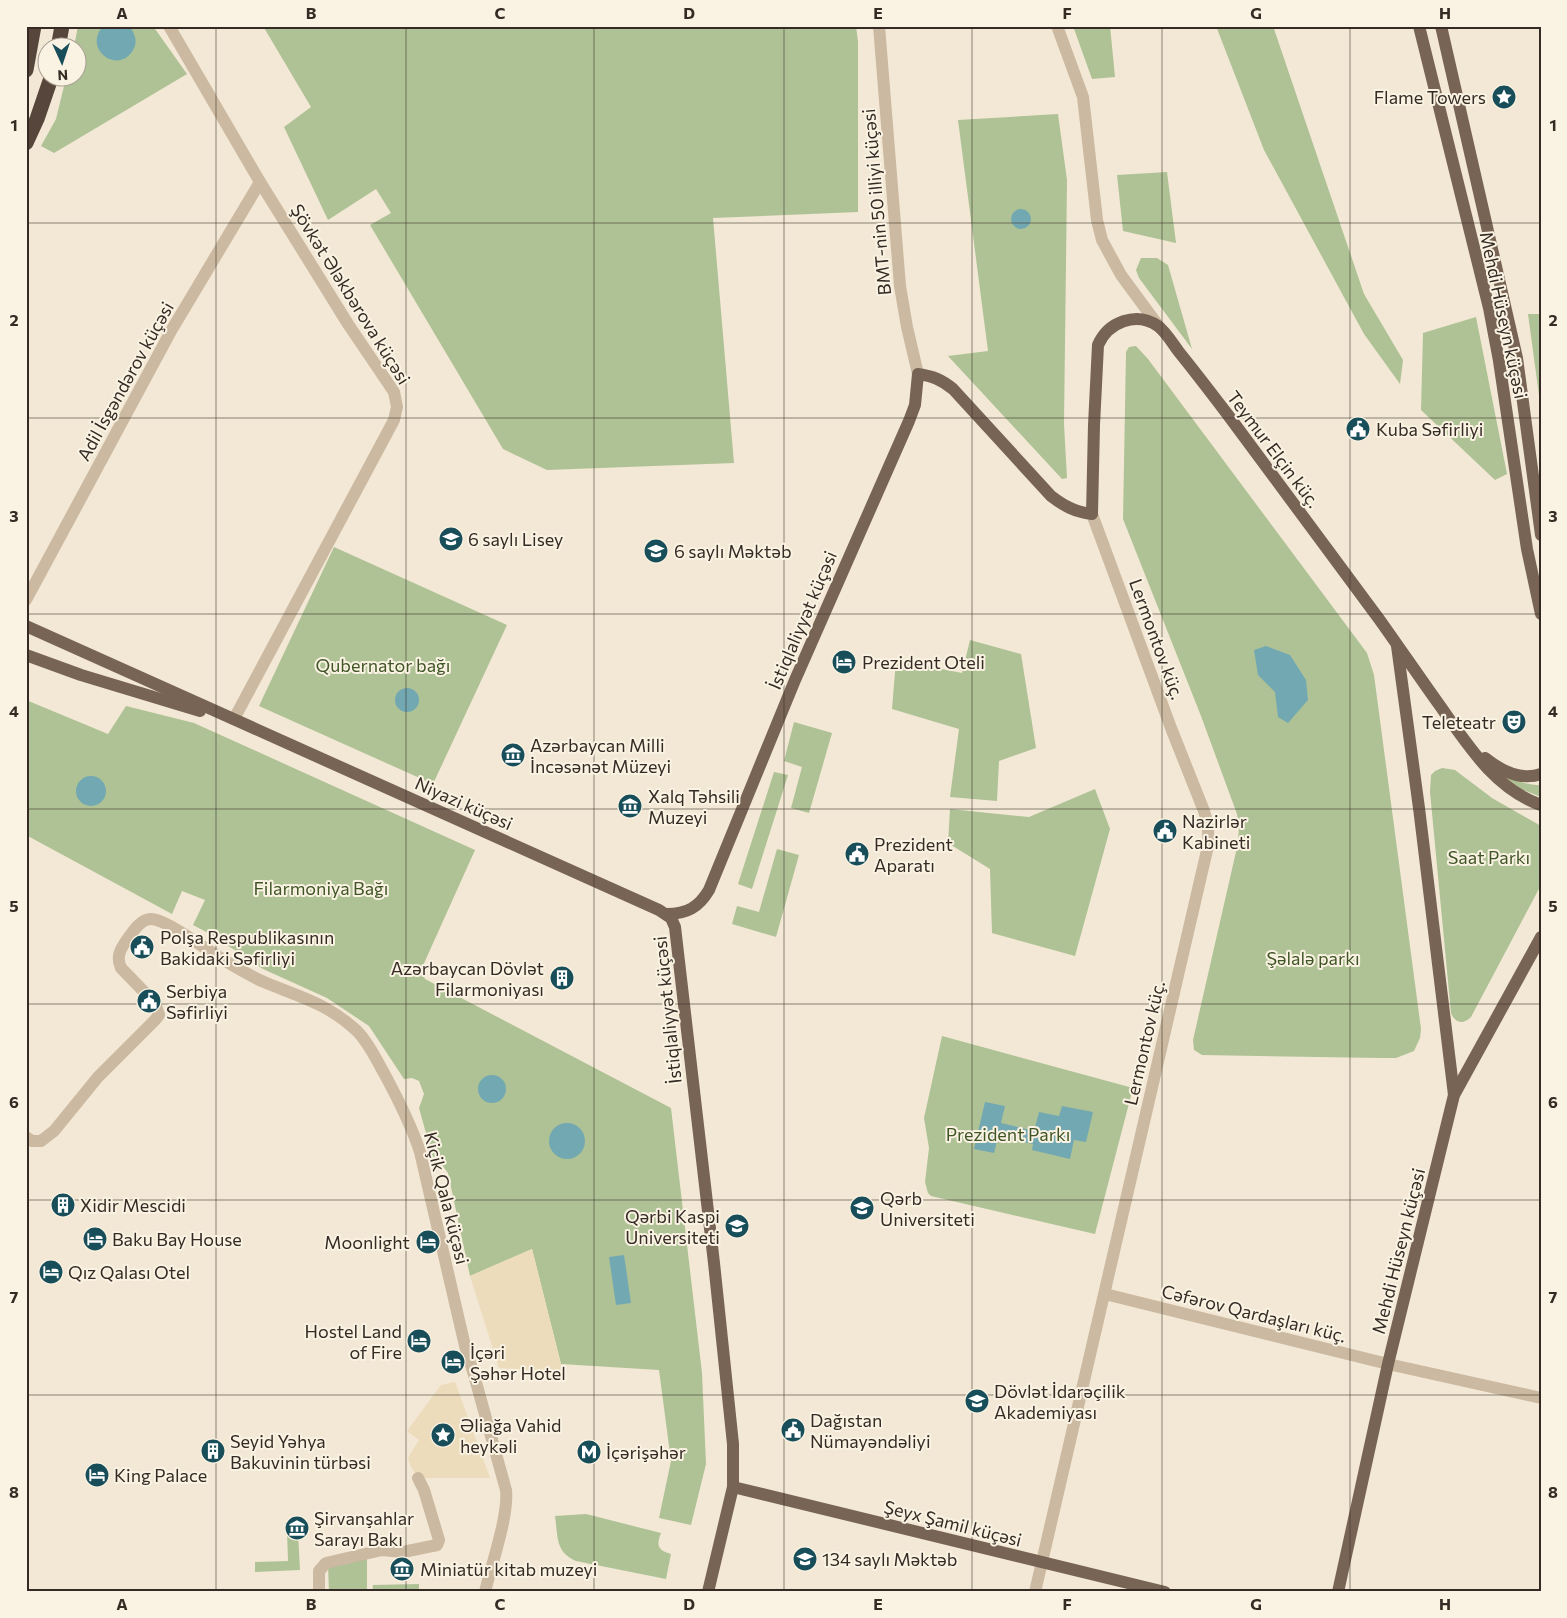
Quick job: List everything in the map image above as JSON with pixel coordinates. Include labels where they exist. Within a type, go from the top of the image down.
[{"type":"highway","points":[[26,70],[34,26]]},
{"type":"highway","points":[[26,142],[48,88]]},
{"type":"main road","name":"Mehdi Hüseyn küçəsi","points":[[1419,26],[1489,308],[1499,361],[1527,550],[1541,614]]},
{"type":"main road","name":"Mehdi Hüseyn küçəsi","points":[[1441,26],[1517,358],[1541,535]]},
{"type":"main road","name":"Lermontov küç.","points":[[1092,514],[1098,345],[1106,331],[1117,323],[1136,319],[1145,320],[1160,328]]},
{"type":"main road","name":"Teymur Elçin küç.","points":[[1160,328],[1212,394],[1396,644]]},
{"type":"main road","points":[[918,374],[933,376],[953,389],[1062,505],[1078,512],[1092,514]]},
{"type":"main road","name":"İstiqlaliyyət küçəsi","points":[[667,914],[682,913],[692,909],[702,903],[709,890],[791,689],[912,413],[917,393],[918,374]]},
{"type":"main road","name":"Niyazi küçəsi","points":[[26,626],[667,914]]},
{"type":"main road","points":[[1396,644],[1484,765],[1503,783],[1520,795],[1541,805]]},
{"type":"main road","points":[[1396,644],[1419,808],[1454,1095]]},
{"type":"main road","name":"Niyazi küçəsi","points":[[26,656],[81,675],[248,725]]},
{"type":"main road","points":[[1470,748],[1507,772],[1525,776],[1541,774]]},
{"type":"main road","name":"İstiqlaliyyət küçəsi","points":[[667,914],[673,920],[675,928],[733,1437],[734,1465],[732,1487],[708,1592]]},
{"type":"main road","name":"Mehdi Hüseyn küçəsi","points":[[1338,1592],[1388,1364],[1454,1095],[1541,937]]},
{"type":"main road","name":"Şeyx Şamil küçəsi","points":[[732,1487],[1165,1592]]},
{"type":"street","name":"Şövkət Ələkbərova küçəsi","points":[[168,26],[260,182],[348,324],[394,392],[397,407],[394,420],[234,719]]},
{"type":"street","name":"BMT-nin 50 illiyi küçəsi","points":[[879,26],[900,286],[918,374]]},
{"type":"street","points":[[1057,26],[1083,97],[1097,220],[1102,240],[1121,275],[1160,328]]},
{"type":"street","name":"Adil İsgəndərov küçəsi","points":[[26,600],[170,331],[260,182]]},
{"type":"street","name":"Lermontov küç.","points":[[1035,1592],[1206,856],[1209,834],[1204,811],[1171,728],[1092,514]]},
{"type":"street","name":"Kiçik Qala küçəsi","points":[[26,1137],[32,1141],[41,1141],[54,1131],[98,1077],[159,1014],[155,1003],[121,968],[118,961],[119,954],[125,943],[134,929],[144,920],[157,920],[263,981],[322,1005],[358,1033],[373,1052],[400,1102],[420,1152],[463,1339],[506,1490],[505,1512],[485,1592]]},
{"type":"street","name":"Cəfərov Qardaşları küç.","points":[[1105,1294],[1388,1364],[1541,1398]]},
{"type":"street","points":[[320,1592],[319,1571],[326,1563],[382,1550],[403,1552],[437,1545],[439,1540],[424,1490],[418,1478]]},
{"type":"green space","points":[[78,26],[153,26],[187,74],[54,153],[41,146],[56,119],[64,88],[88,88],[88,38],[76,38]]},
{"type":"green space","points":[[263,26],[856,26],[858,42],[858,212],[713,218],[734,463],[547,470],[503,449],[370,225],[391,213],[376,189],[328,220],[284,127],[311,107]]},
{"type":"green space","points":[[1073,26],[1110,26],[1115,77],[1092,79]]},
{"type":"green space","points":[[1216,26],[1273,26],[1364,294],[1403,360],[1400,384],[1364,334],[1264,150]]},
{"type":"green space","points":[[1058,114],[1067,180],[1064,424],[1067,478],[1062,479],[948,356],[988,351],[958,120]]},
{"type":"green space","points":[[1167,172],[1176,243],[1123,231],[1117,175]]},
{"type":"green space","points":[[1141,258],[1157,258],[1168,265],[1192,349],[1139,278],[1136,270]]},
{"type":"green space","points":[[1528,314],[1541,314],[1541,410]]},
{"type":"green space","points":[[1476,317],[1507,474],[1495,480],[1421,410],[1423,333]]},
{"type":"green space","name":"Şəlalə parkı","points":[[1136,346],[1148,359],[1367,653],[1374,675],[1421,1029],[1420,1038],[1414,1051],[1396,1058],[1202,1055],[1194,1050],[1193,1040],[1238,843],[1239,826],[1237,814],[1201,716],[1123,519],[1126,352],[1129,347]]},
{"type":"green space","name":"Qubernator bağı","points":[[334,547],[507,625],[433,784],[259,706]]},
{"type":"green space","points":[[970,640],[1021,654],[1036,748],[999,761],[997,801],[950,797],[959,729],[892,709],[896,660],[962,673]]},
{"type":"green space","name":"Filarmoniya Bağı","points":[[26,700],[108,734],[126,706],[194,723],[475,850],[421,970],[425,979],[671,1108],[702,1373],[706,1464],[691,1525],[659,1518],[671,1461],[659,1370],[561,1364],[532,1249],[470,1276],[448,1173],[442,1165],[434,1162],[419,1108],[424,1094],[419,1081],[412,1078],[404,1079],[369,1026],[327,998],[263,969],[212,935],[193,925],[205,900],[182,891],[172,914],[26,835]]},
{"type":"green space","points":[[794,722],[832,733],[809,813],[791,808],[802,767],[784,761]]},
{"type":"green space","name":"Saat Parkı","points":[[1442,768],[1455,770],[1492,798],[1541,826],[1541,885],[1471,1017],[1462,1022],[1457,1021],[1451,1013],[1430,792],[1431,775]]},
{"type":"green space","points":[[774,772],[788,775],[752,889],[738,884]]},
{"type":"green space","points":[[1499,773],[1519,782],[1541,785],[1541,797],[1521,789]]},
{"type":"green space","points":[[1095,789],[1110,829],[1075,956],[992,933],[990,869],[948,843],[950,809],[1029,817]]},
{"type":"green space","points":[[777,849],[799,855],[776,937],[732,924],[737,906],[759,912]]},
{"type":"green space","name":"Prezident Parkı","points":[[942,1036],[1133,1088],[1095,1234],[931,1196],[928,1193],[925,1182],[929,1148],[924,1118]]},
{"type":"green space","points":[[586,1514],[661,1533],[659,1547],[671,1554],[666,1579],[576,1561],[564,1553],[557,1537],[555,1516]]},
{"type":"green space","points":[[287,1532],[298,1532],[300,1570],[255,1572],[255,1562],[288,1561]]},
{"type":"green space","points":[[367,1557],[367,1592],[329,1592],[328,1566]]},
{"type":"green space","points":[[419,1584],[419,1592],[372,1592],[373,1585]]},
{"type":"shaded area","points":[[532,1249],[562,1372],[499,1368],[470,1276]]},
{"type":"shaded area","points":[[455,1382],[490,1478],[418,1478],[408,1458],[419,1440],[407,1431],[441,1385]]},
{"type":"water","points":[[103,26],[131,28],[136,41],[133,50],[127,57],[112,60],[100,51],[97,43],[98,35]]},
{"type":"water","points":[[1021,209],[1028,212],[1031,219],[1028,226],[1021,229],[1014,226],[1011,219],[1014,212]]},
{"type":"water","points":[[1266,646],[1290,655],[1306,680],[1308,700],[1288,723],[1278,717],[1275,692],[1258,675],[1254,650]]},
{"type":"water","points":[[407,688],[416,691],[419,700],[416,709],[407,712],[398,709],[395,700],[398,691]]},
{"type":"water","points":[[91,776],[102,780],[106,791],[102,802],[91,806],[80,802],[76,791],[80,780]]},
{"type":"water","points":[[492,1075],[502,1079],[506,1089],[502,1099],[492,1103],[482,1099],[478,1089],[482,1079]]},
{"type":"water","points":[[985,1102],[1005,1106],[1001,1123],[1034,1131],[1039,1112],[1059,1116],[1062,1106],[1093,1112],[1086,1142],[1074,1140],[1070,1159],[1032,1150],[1033,1144],[998,1137],[994,1153],[974,1149]]},
{"type":"water","points":[[567,1123],[579,1129],[585,1141],[579,1153],[567,1159],[555,1153],[549,1141],[555,1129]]},
{"type":"water","points":[[624,1255],[631,1303],[616,1305],[609,1257]]},
{"type":"place","name":"Flame Towers","points":[[1504,97]]},
{"type":"place","name":"Kuba Səfirliyi","points":[[1358,429]]},
{"type":"place","name":"6 saylı Lisey","points":[[451,539]]},
{"type":"place","name":"6 saylı Məktəb","points":[[656,551]]},
{"type":"place","name":"Prezident Oteli","points":[[844,662]]},
{"type":"place","name":"Teleteatr","points":[[1514,722]]},
{"type":"place","name":"Azərbaycan Milli İncəsənət Müzeyi","points":[[513,755]]},
{"type":"place","name":"Xalq Təhsili Muzeyi","points":[[630,806]]},
{"type":"place","name":"Nazirlər Kabineti","points":[[1165,831]]},
{"type":"place","name":"Prezident Aparatı","points":[[857,854]]},
{"type":"place","name":"Polşa Respublikasının Bakidaki Səfirliyi","points":[[142,947]]},
{"type":"place","name":"Azərbaycan Dövlət Filarmoniyası","points":[[562,978]]},
{"type":"place","name":"Serbiya Səfirliyi","points":[[149,1001]]},
{"type":"place","name":"Xidir Mescidi","points":[[63,1205]]},
{"type":"place","name":"Qərb Universiteti","points":[[862,1208]]},
{"type":"place","name":"Qərbi Kaspi Universiteti","points":[[737,1226]]},
{"type":"place","name":"Baku Bay House","points":[[95,1239]]},
{"type":"place","name":"Moonlight","points":[[428,1242]]},
{"type":"place","name":"Qız Qalası Otel","points":[[51,1272]]},
{"type":"place","name":"Hostel Land of Fire","points":[[419,1341]]},
{"type":"place","name":"İçəri Şəhər Hotel","points":[[453,1362]]},
{"type":"place","name":"Dövlət İdarəçilik Akademiyası","points":[[977,1401]]},
{"type":"place","name":"Dağıstan Nümayəndəliyi","points":[[793,1430]]},
{"type":"place","name":"Əliağa Vahid heykəli","points":[[443,1435]]},
{"type":"place","name":"Seyid Yəhya Bakuvinin türbəsi","points":[[213,1451]]},
{"type":"place","name":"İçərişəhər","points":[[589,1452]]},
{"type":"place","name":"King Palace","points":[[97,1475]]},
{"type":"place","name":"Şirvanşahlar Sarayı Bakı","points":[[297,1528]]},
{"type":"place","name":"134 saylı Məktəb","points":[[805,1559]]},
{"type":"place","name":"Miniatür kitab muzeyi","points":[[402,1569]]}]
